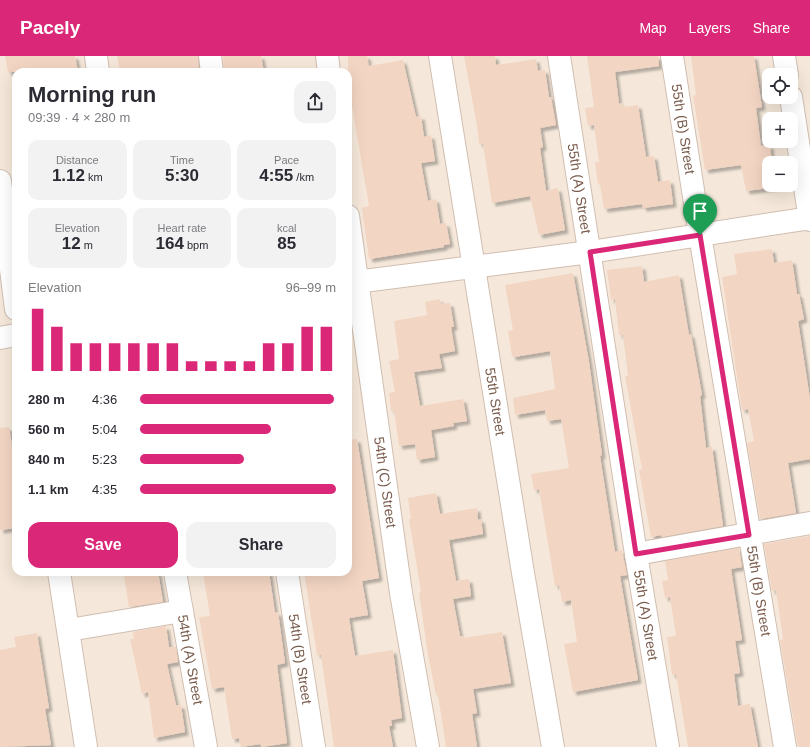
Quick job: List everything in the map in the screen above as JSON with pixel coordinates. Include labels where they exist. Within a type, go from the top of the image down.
[{"type":"street","points":[[96,56],[98,68]]},
{"type":"street","points":[[210,56],[212,68]]},
{"type":"street","points":[[327,56],[328,68]]},
{"type":"street","name":"55th Street","points":[[440,56],[522,565],[553,747]]},
{"type":"street","name":"55th (A) Street","points":[[559,56],[636,554],[668,747]]},
{"type":"street","name":"55th (B) Street","points":[[672,56],[749,535],[785,747]]},
{"type":"street","points":[[784,56],[786,68]]},
{"type":"street","points":[[352,283],[590,252],[810,219],[792,104]]},
{"type":"street","points":[[0,181],[12,277]]},
{"type":"street","name":"54th (C) Street","points":[[352,283],[401,593],[428,747]]},
{"type":"street","points":[[0,338],[12,336]]},
{"type":"street","points":[[636,554],[810,523]]},
{"type":"street","points":[[60,576],[86,747]]},
{"type":"street","name":"54th (A) Street","points":[[176,576],[206,747]]},
{"type":"street","name":"54th (B) Street","points":[[288,576],[314,747]]},
{"type":"street","points":[[69,630],[182,611]]},
{"type":"shaded area","points":[[0,56],[810,56],[810,747],[0,747]]},
{"type":"building","points":[[5,56],[75,56],[77,68],[12,68],[12,72],[8,72]]},
{"type":"building","points":[[117,56],[198,56],[199,68],[119,68]]},
{"type":"building","points":[[223,56],[261,56],[263,68],[224,68]]},
{"type":"building","points":[[348,56],[367,56],[369,66],[403,60],[416,117],[421,116],[424,137],[431,135],[435,161],[421,163],[428,201],[436,199],[440,224],[446,223],[450,244],[444,245],[444,247],[369,259],[362,208],[369,206],[352,106],[352,68],[348,68]]},
{"type":"building","points":[[464,56],[495,56],[496,65],[536,59],[538,71],[545,70],[549,97],[551,97],[556,125],[540,128],[543,147],[540,148],[546,191],[558,188],[565,230],[539,235],[530,196],[492,203],[483,144],[479,144]]},
{"type":"building","points":[[587,56],[658,56],[659,66],[615,72],[619,104],[622,103],[623,107],[638,105],[646,157],[654,156],[658,182],[670,180],[673,204],[643,208],[642,204],[604,209],[595,162],[599,162],[594,125],[588,126],[585,108],[594,107]]},
{"type":"building","points":[[691,56],[754,56],[762,107],[756,108],[761,146],[762,148],[770,148],[771,156],[762,156],[762,189],[746,191],[741,165],[705,170],[693,96],[696,95]]},
{"type":"building","points":[[772,249],[774,263],[792,260],[797,294],[799,294],[804,319],[798,321],[810,399],[810,459],[788,463],[796,513],[760,519],[747,443],[754,441],[748,409],[742,410],[722,277],[737,274],[734,254]]},
{"type":"building","points":[[642,266],[644,282],[679,275],[689,335],[691,334],[702,395],[700,396],[706,448],[712,447],[723,526],[662,537],[661,535],[651,537],[639,470],[642,469],[625,376],[628,376],[623,335],[619,335],[615,299],[611,300],[607,270]]},
{"type":"building","points":[[573,273],[589,362],[602,455],[600,456],[615,552],[622,550],[627,575],[620,576],[638,680],[573,692],[564,644],[577,642],[571,600],[562,602],[559,585],[555,586],[539,489],[534,490],[531,474],[569,468],[561,419],[547,421],[545,410],[515,415],[513,398],[555,389],[550,351],[514,357],[512,356],[508,331],[513,330],[505,285]]},
{"type":"building","points":[[440,299],[441,304],[450,303],[454,327],[451,327],[455,351],[439,354],[442,368],[414,372],[420,406],[463,399],[467,421],[453,423],[454,426],[431,430],[435,457],[417,460],[415,444],[399,446],[394,410],[391,411],[389,393],[395,392],[389,361],[399,359],[394,321],[427,315],[425,302]]},
{"type":"building","points":[[9,427],[12,446],[12,528],[0,530],[0,428]]},
{"type":"building","points":[[357,439],[379,578],[362,581],[368,615],[349,618],[355,656],[393,650],[402,718],[391,720],[392,726],[389,726],[393,747],[334,747],[321,655],[317,655],[305,576],[352,576],[352,440]]},
{"type":"building","points":[[436,493],[440,514],[477,508],[478,520],[481,519],[483,534],[449,540],[456,581],[469,579],[471,596],[453,599],[460,636],[463,636],[463,638],[502,632],[511,683],[473,689],[477,713],[472,714],[477,747],[446,747],[438,695],[436,695],[428,655],[419,593],[421,592],[409,519],[411,519],[408,498]]},
{"type":"building","points":[[810,536],[810,747],[798,747],[780,640],[783,639],[776,590],[772,591],[764,544]]},
{"type":"building","points":[[739,548],[742,567],[731,569],[742,640],[735,641],[740,673],[734,674],[738,706],[750,704],[758,747],[688,747],[676,674],[672,675],[667,637],[676,636],[670,597],[665,598],[662,581],[668,580],[665,561]]},
{"type":"building","points":[[124,576],[159,576],[163,602],[129,607]]},
{"type":"building","points":[[204,576],[270,576],[275,613],[278,612],[285,663],[277,665],[287,743],[262,747],[260,744],[241,747],[239,738],[232,739],[224,687],[212,689],[199,617],[210,616]]},
{"type":"building","points":[[166,626],[169,647],[176,647],[178,662],[167,664],[176,705],[181,705],[185,732],[154,738],[148,692],[142,694],[130,639],[134,639],[133,632]]},
{"type":"building","points":[[37,633],[49,708],[45,709],[51,745],[0,747],[0,650],[16,647],[14,637]]},
{"type":"route","points":[[700,235],[749,535],[636,554],[590,252],[700,235]]}]
